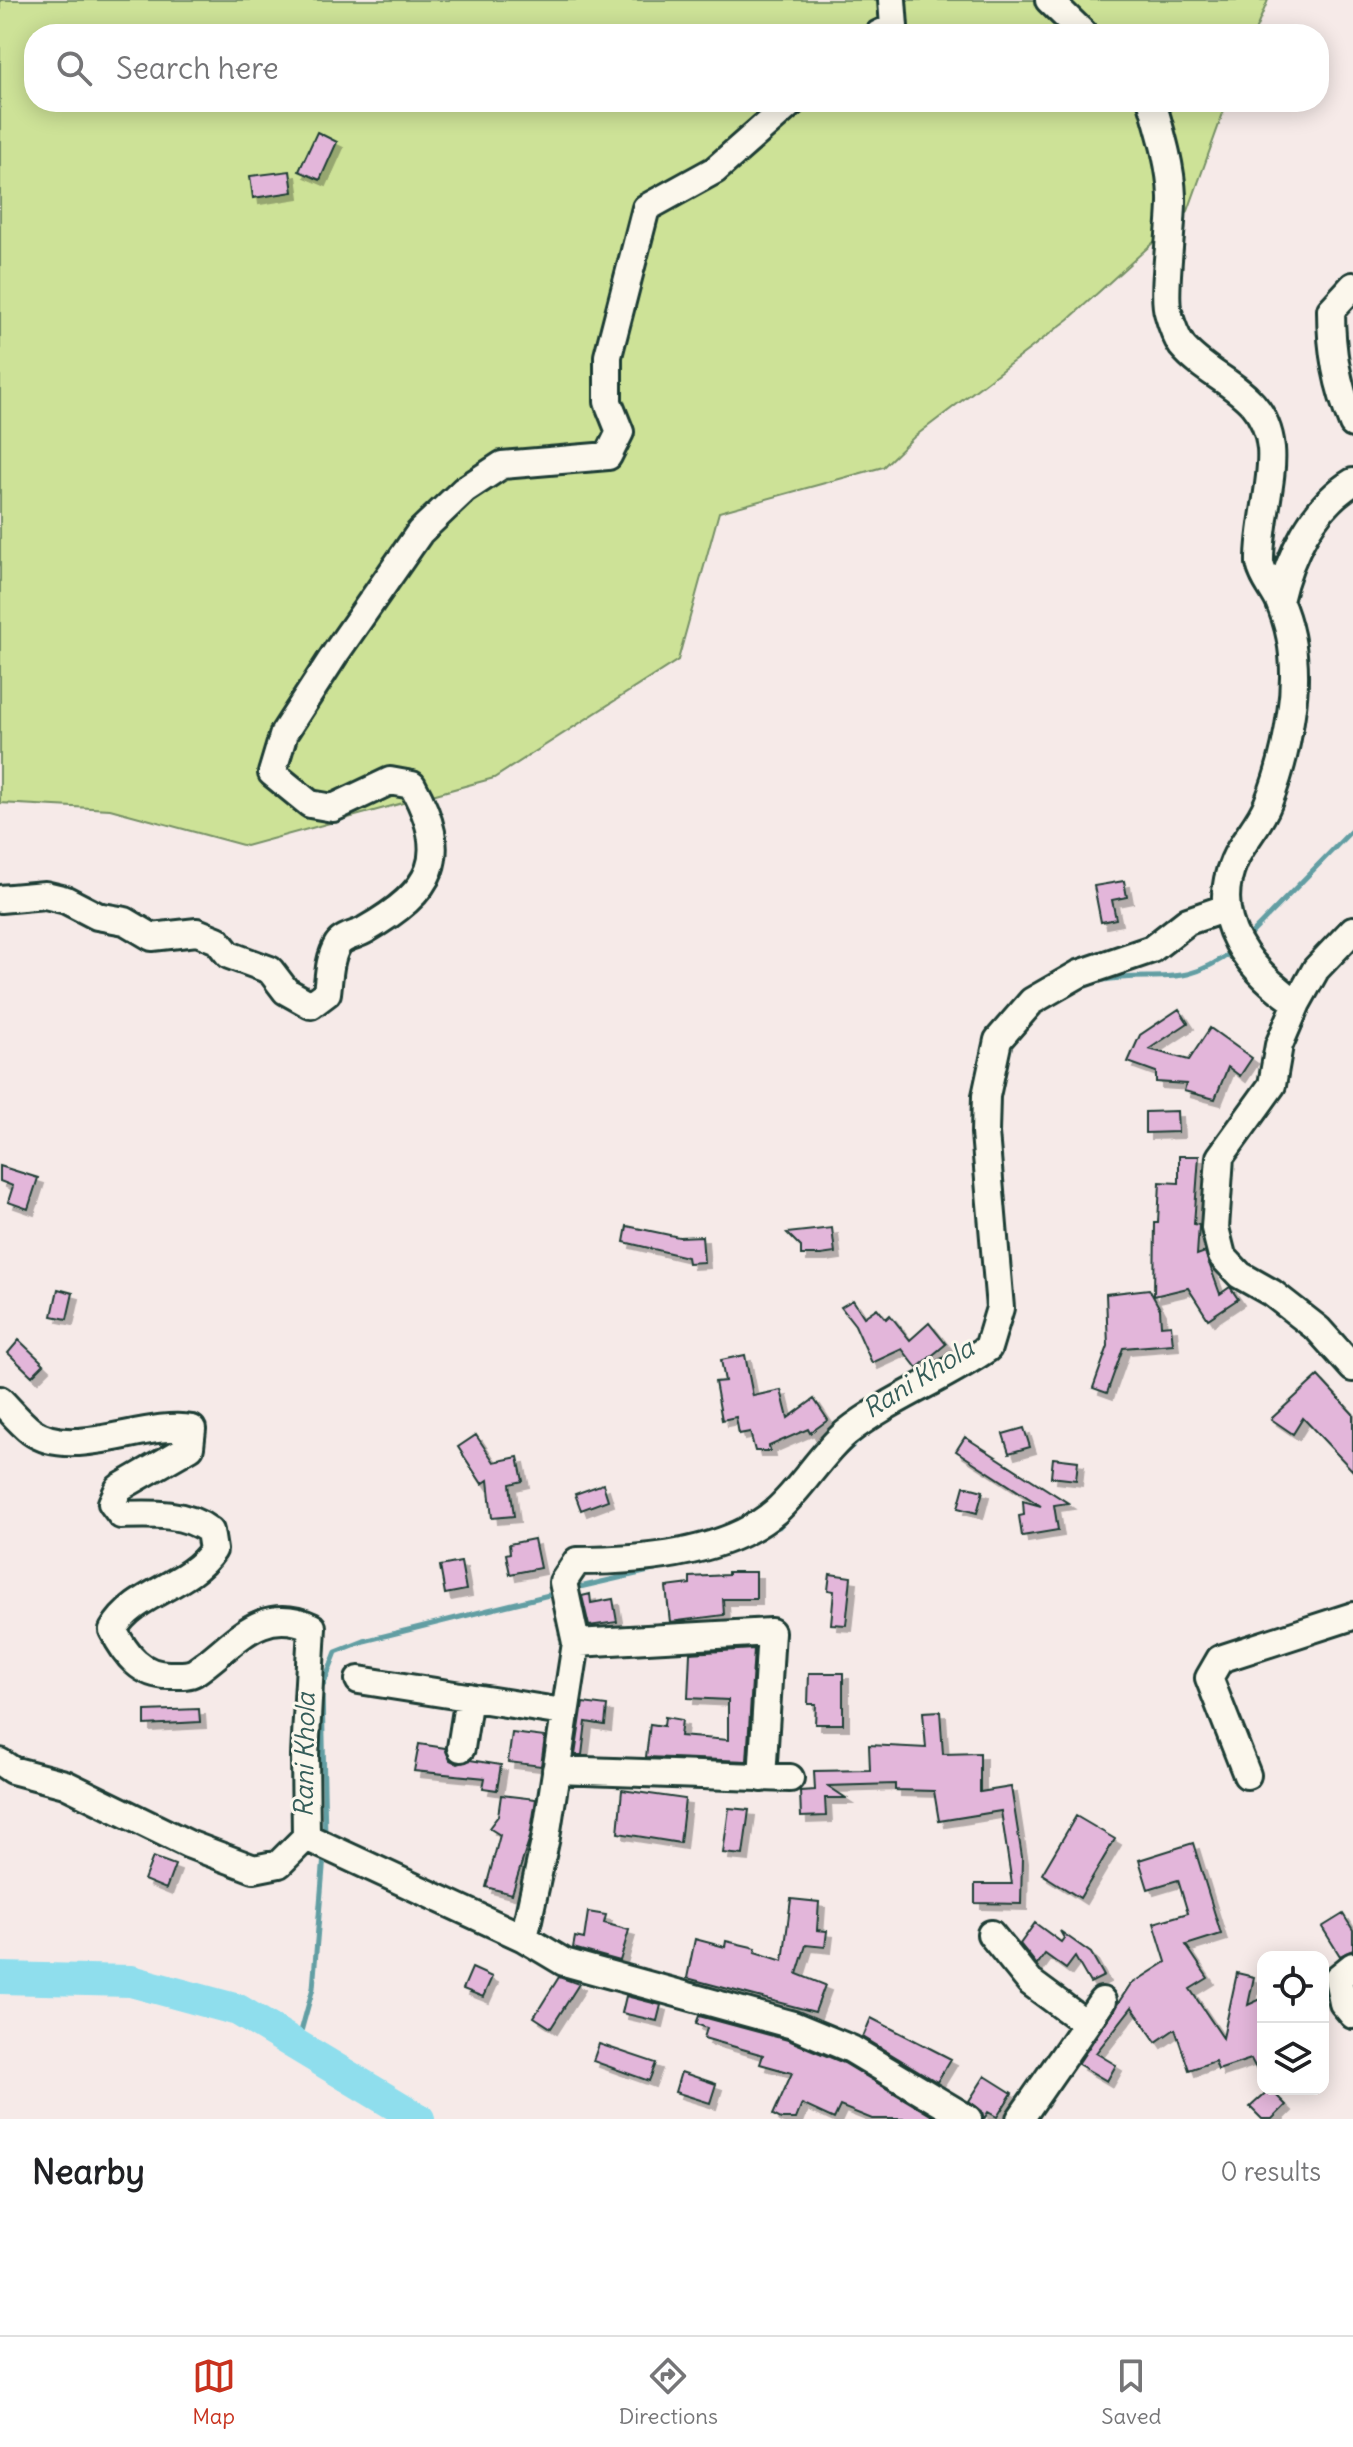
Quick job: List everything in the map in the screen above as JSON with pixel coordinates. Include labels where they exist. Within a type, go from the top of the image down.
[{"type":"street","points":[[892,0],[894,24]]},
{"type":"street","points":[[1049,0],[1074,24]]},
{"type":"street","points":[[0,899],[45,895],[66,900],[97,916],[125,921],[152,937],[197,932],[217,940],[229,955],[270,970],[286,991],[311,1005],[327,993],[332,957],[340,941],[365,930],[420,891],[433,866],[429,815],[412,785],[390,781],[333,808],[310,804],[272,773],[284,733],[420,532],[464,490],[502,465],[608,456],[620,432],[608,402],[608,356],[646,208],[715,170],[781,112]]},
{"type":"street","points":[[1154,112],[1172,196],[1166,308],[1181,344],[1209,370],[1231,382],[1249,399],[1263,421],[1271,449],[1260,563],[1263,577],[1279,601],[1295,653],[1291,714],[1268,804],[1234,861],[1226,908],[1232,934],[1246,959],[1297,1003]]},
{"type":"street","points":[[1353,286],[1331,310],[1331,345],[1339,391],[1353,424]]},
{"type":"street","points":[[1279,601],[1286,569],[1306,533],[1332,495],[1353,482]]},
{"type":"street","points":[[524,1938],[576,1643],[563,1582],[577,1561],[611,1561],[695,1549],[741,1532],[774,1512],[845,1434],[988,1348],[1000,1308],[985,1133],[986,1096],[998,1040],[1032,1001],[1079,974],[1152,949],[1188,921],[1226,908]]},
{"type":"street","points":[[1353,930],[1316,969],[1279,1045],[1272,1085],[1220,1157],[1215,1228],[1222,1256],[1240,1275],[1272,1293],[1318,1329],[1353,1368]]},
{"type":"street","points":[[0,1400],[33,1432],[51,1439],[86,1441],[172,1425],[192,1429],[190,1447],[119,1488],[112,1503],[121,1515],[156,1514],[196,1520],[210,1531],[213,1550],[203,1564],[123,1612],[113,1630],[126,1655],[153,1676],[192,1674],[228,1643],[264,1621],[293,1619],[312,1627],[305,1755],[322,1843]]},
{"type":"street","points":[[1247,1775],[1209,1678],[1220,1659],[1353,1616]]},
{"type":"street","points":[[576,1643],[771,1632],[762,1778]]},
{"type":"street","points":[[359,1680],[563,1712]]},
{"type":"street","points":[[461,1748],[469,1697]]},
{"type":"street","points":[[0,1762],[12,1770],[65,1784],[188,1844],[254,1869],[279,1864],[322,1843]]},
{"type":"street","points":[[556,1770],[790,1778]]},
{"type":"street","points":[[322,1843],[524,1938],[564,1962],[793,2025],[851,2049],[968,2119]]},
{"type":"street","points":[[991,1934],[1030,1982],[1084,2022]]},
{"type":"street","points":[[1353,1966],[1338,1978],[1343,2003],[1353,2015]]},
{"type":"street","points":[[1020,2119],[1084,2022],[1102,2001]]},
{"type":"green space","points":[[0,0],[1268,0],[1258,24],[24,24],[24,112],[1223,112],[1188,211],[1069,319],[914,437],[883,467],[719,512],[678,660],[494,778],[246,846],[110,809],[0,803]]},
{"type":"building","points":[[317,132],[337,142],[320,180],[299,171]]},
{"type":"building","points":[[290,171],[293,192],[253,198],[250,176]]},
{"type":"building","points":[[1124,881],[1127,897],[1112,900],[1116,919],[1101,922],[1094,886]]},
{"type":"building","points":[[1179,1009],[1188,1023],[1149,1049],[1189,1060],[1210,1028],[1252,1058],[1240,1076],[1228,1067],[1215,1099],[1184,1091],[1186,1084],[1156,1082],[1156,1072],[1128,1062],[1140,1035]]},
{"type":"building","points":[[1177,1111],[1178,1132],[1145,1133],[1145,1112]]},
{"type":"building","points":[[1179,1156],[1199,1156],[1194,1224],[1199,1225],[1197,1255],[1205,1252],[1220,1294],[1230,1287],[1238,1299],[1208,1319],[1188,1288],[1154,1296],[1155,1223],[1158,1223],[1160,1182],[1179,1183]]},
{"type":"building","points":[[0,1166],[38,1178],[28,1209],[8,1202],[13,1186],[0,1181]]},
{"type":"building","points":[[627,1226],[679,1237],[702,1236],[704,1262],[688,1263],[687,1257],[624,1242]]},
{"type":"building","points":[[832,1228],[835,1253],[821,1255],[801,1255],[801,1247],[787,1233]]},
{"type":"building","points":[[58,1289],[73,1293],[67,1319],[52,1316]]},
{"type":"building","points":[[1149,1289],[1160,1309],[1161,1326],[1171,1325],[1173,1344],[1123,1348],[1107,1393],[1093,1388],[1108,1346],[1106,1294]]},
{"type":"building","points":[[853,1300],[864,1317],[877,1308],[886,1319],[890,1315],[910,1340],[929,1323],[946,1344],[917,1368],[902,1349],[872,1363],[855,1325],[841,1307]]},
{"type":"building","points":[[19,1340],[44,1364],[32,1376],[8,1353]]},
{"type":"building","points":[[745,1355],[753,1396],[781,1390],[788,1418],[814,1399],[828,1420],[810,1433],[808,1429],[769,1446],[770,1451],[755,1451],[750,1432],[739,1434],[736,1417],[722,1420],[715,1382],[725,1381],[721,1360]]},
{"type":"building","points":[[1318,1376],[1353,1414],[1353,1471],[1303,1418],[1293,1434],[1271,1419]]},
{"type":"building","points":[[1024,1428],[1030,1447],[1009,1453],[1003,1434]]},
{"type":"building","points":[[476,1435],[494,1462],[518,1457],[523,1481],[510,1484],[514,1516],[492,1518],[488,1480],[482,1484],[458,1447]]},
{"type":"building","points":[[965,1437],[1068,1503],[1054,1505],[1058,1530],[1022,1536],[1019,1516],[1024,1515],[1023,1501],[1041,1506],[956,1451]]},
{"type":"building","points":[[1053,1458],[1078,1461],[1076,1480],[1051,1477]]},
{"type":"building","points":[[603,1484],[608,1500],[581,1510],[575,1494]]},
{"type":"building","points":[[964,1486],[983,1491],[977,1513],[958,1508]]},
{"type":"building","points":[[534,1539],[540,1568],[510,1574],[506,1554],[510,1553],[509,1544]]},
{"type":"building","points":[[461,1562],[466,1590],[445,1594],[440,1566]]},
{"type":"building","points":[[728,1572],[756,1572],[756,1599],[723,1599],[724,1615],[670,1622],[666,1587],[690,1584],[690,1577],[728,1575]]},
{"type":"building","points":[[830,1574],[851,1577],[846,1625],[831,1624],[834,1591],[828,1590]]},
{"type":"building","points":[[590,1594],[591,1603],[613,1599],[617,1622],[589,1626],[582,1596]]},
{"type":"building","points":[[754,1649],[747,1761],[646,1757],[650,1724],[664,1726],[665,1717],[682,1720],[680,1736],[728,1740],[728,1700],[688,1698],[690,1653]]},
{"type":"building","points":[[809,1673],[843,1673],[843,1724],[815,1724],[816,1704],[808,1704]]},
{"type":"building","points":[[583,1703],[607,1706],[605,1725],[586,1722],[582,1755],[575,1755]]},
{"type":"building","points":[[199,1709],[200,1722],[145,1725],[145,1711]]},
{"type":"building","points":[[940,1711],[943,1754],[980,1753],[980,1792],[1011,1787],[1022,1857],[1021,1904],[975,1903],[975,1884],[1012,1884],[1001,1811],[939,1821],[934,1791],[895,1790],[895,1784],[828,1786],[846,1798],[825,1798],[826,1816],[801,1817],[800,1791],[815,1790],[814,1771],[870,1770],[869,1745],[926,1748],[923,1712]]},
{"type":"building","points":[[512,1733],[545,1737],[541,1766],[508,1762]]},
{"type":"building","points":[[419,1744],[445,1748],[450,1760],[458,1764],[470,1760],[501,1765],[497,1790],[483,1788],[485,1778],[414,1771]]},
{"type":"building","points":[[622,1790],[685,1799],[680,1843],[618,1833]]},
{"type":"building","points":[[501,1795],[536,1799],[530,1837],[512,1894],[486,1887],[500,1835],[489,1828],[498,1816]]},
{"type":"building","points":[[729,1808],[749,1810],[743,1855],[723,1853]]},
{"type":"building","points":[[1076,1816],[1115,1839],[1080,1898],[1042,1874]]},
{"type":"building","points":[[1193,1843],[1221,1934],[1186,1945],[1208,1978],[1190,1989],[1223,2038],[1237,1973],[1254,1977],[1248,2005],[1257,2001],[1257,2070],[1251,2059],[1218,2070],[1215,2061],[1189,2070],[1175,2029],[1156,2042],[1132,2007],[1096,2053],[1116,2065],[1107,2081],[1078,2064],[1130,1985],[1166,1962],[1154,1923],[1188,1913],[1178,1880],[1148,1889],[1139,1860]]},
{"type":"building","points":[[153,1857],[175,1865],[166,1889],[144,1880]]},
{"type":"building","points":[[791,1899],[819,1902],[817,1930],[827,1931],[825,1947],[806,1945],[797,1974],[825,1985],[815,2012],[687,1978],[695,1939],[725,1947],[726,1941],[756,1948],[755,1952],[783,1961]]},
{"type":"building","points":[[588,1912],[606,1915],[604,1923],[629,1930],[620,1961],[573,1948],[575,1937],[584,1939]]},
{"type":"building","points":[[1343,1914],[1353,1930],[1353,1950],[1340,1956],[1322,1927]]},
{"type":"building","points":[[1035,1923],[1061,1942],[1064,1938],[1060,1931],[1091,1953],[1104,1976],[1090,1983],[1075,1957],[1066,1969],[1045,1954],[1037,1965],[1020,1944]]},
{"type":"building","points":[[472,1968],[492,1977],[483,1997],[463,1989]]},
{"type":"building","points":[[559,1977],[579,1984],[551,2028],[534,2017]]},
{"type":"building","points":[[626,1996],[661,2005],[657,2021],[622,2013]]},
{"type":"building","points":[[699,2016],[788,2040],[844,2063],[937,2119],[872,2119],[840,2106],[834,2119],[802,2104],[796,2119],[781,2119],[773,2115],[792,2073],[760,2064],[763,2055],[704,2038],[707,2028],[696,2024]]},
{"type":"building","points":[[871,2018],[951,2059],[937,2082],[863,2037]]},
{"type":"building","points":[[599,2044],[656,2063],[649,2081],[593,2061]]},
{"type":"building","points":[[681,2072],[716,2084],[710,2103],[675,2092]]},
{"type":"building","points":[[985,2076],[1012,2093],[997,2117],[988,2112],[984,2119],[982,2111],[969,2101]]},
{"type":"building","points":[[1263,2095],[1276,2095],[1286,2105],[1272,2119],[1262,2119],[1250,2107]]},
{"type":"waterway","name":"Rani Khola","points":[[1245,940],[1353,829]]},
{"type":"waterway","name":"Rani Khola","points":[[1098,981],[1183,975],[1215,963],[1235,950]]},
{"type":"waterway","name":"Rani Khola","points":[[838,1459],[866,1434]]},
{"type":"waterway","name":"Rani Khola","points":[[766,1532],[779,1527],[790,1515]]},
{"type":"waterway","name":"Rani Khola","points":[[571,1589],[658,1569]]},
{"type":"waterway","name":"Rani Khola","points":[[325,1838],[322,1688],[336,1652],[364,1641],[557,1593]]},
{"type":"waterway","name":"Rani Khola","points":[[297,2046],[313,1988],[324,1856]]},
{"type":"waterway","points":[[0,1978],[131,1981],[238,2010],[419,2119]]}]
